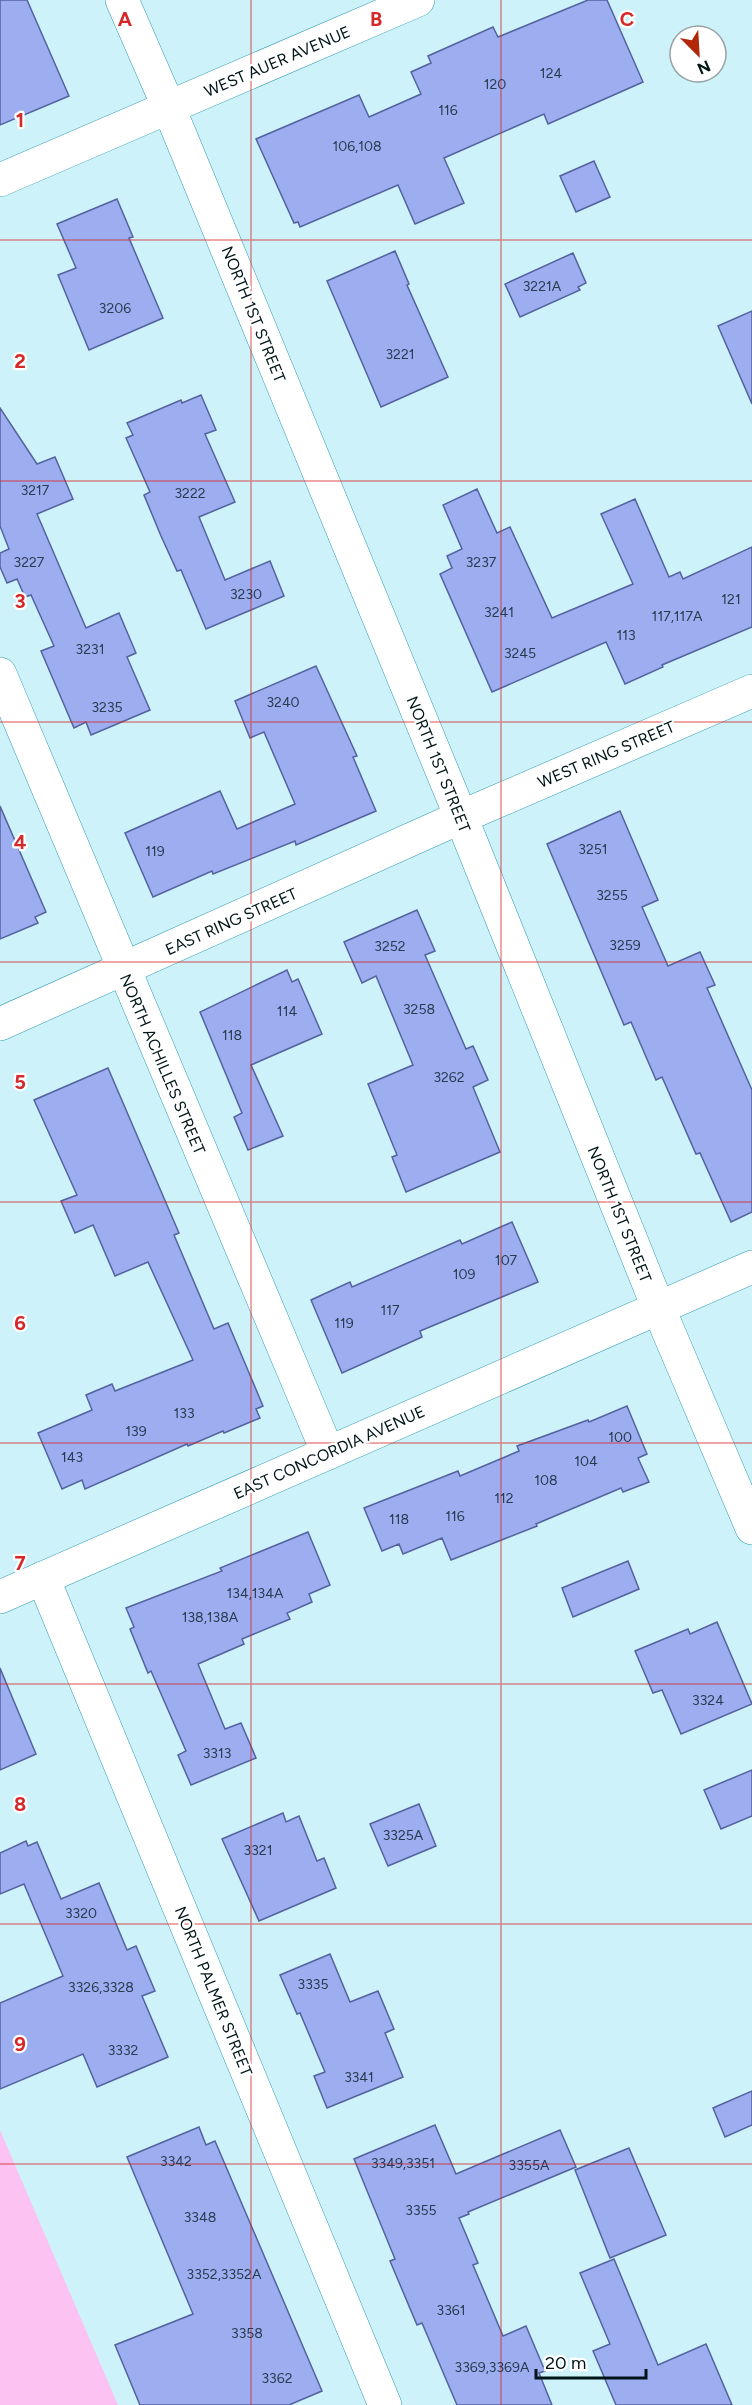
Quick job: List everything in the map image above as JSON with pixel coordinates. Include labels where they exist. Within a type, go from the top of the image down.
[{"type":"street","name":"NORTH 1ST STREET","points":[[122,0],[170,108],[461,817],[658,1307],[752,1528]]},
{"type":"street","name":"WEST AUER AVENUE","points":[[0,180],[418,0]]},
{"type":"street","name":"NORTH ACHILLES STREET","points":[[0,674],[328,1453]]},
{"type":"street","name":"WEST RING STREET","points":[[461,817],[752,691]]},
{"type":"street","name":"EAST RING STREET","points":[[0,1024],[461,817]]},
{"type":"street","name":"EAST CONCORDIA AVENUE","points":[[0,1597],[752,1267]]},
{"type":"street","name":"NORTH PALMER STREET","points":[[43,1578],[385,2405]]},
{"type":"shaded area","points":[[0,2130],[118,2405],[0,2405]]},
{"type":"building","points":[[0,0],[27,0],[69,96],[0,125]]},
{"type":"building","points":[[588,0],[607,0],[643,82],[548,124],[544,114],[444,158],[464,203],[415,224],[398,185],[300,227],[298,222],[294,223],[256,139],[359,95],[369,117],[421,94],[411,72],[431,63],[428,56],[493,27],[498,37]]},
{"type":"building","points":[[594,161],[610,197],[576,212],[560,176]]},
{"type":"building","points":[[117,199],[133,237],[129,238],[163,318],[89,350],[58,275],[76,268],[57,224]]},
{"type":"building","points":[[395,251],[409,284],[407,285],[448,377],[381,407],[327,281]]},
{"type":"building","points":[[573,253],[586,283],[578,287],[580,290],[520,317],[505,284]]},
{"type":"building","points":[[752,311],[752,404],[718,326]]},
{"type":"building","points":[[201,395],[216,430],[205,434],[235,502],[199,517],[225,580],[270,561],[284,596],[206,629],[181,570],[177,571],[161,536],[144,495],[150,492],[126,438],[133,435],[127,423],[181,400],[182,403]]},
{"type":"building","points":[[0,408],[37,464],[55,457],[73,499],[37,514],[86,628],[119,613],[136,653],[127,657],[150,710],[91,735],[86,722],[74,728],[41,651],[54,646],[31,595],[25,597],[17,579],[7,583],[0,567],[0,553],[9,549],[0,526]]},
{"type":"building","points":[[477,489],[497,533],[510,527],[552,618],[633,584],[601,514],[635,499],[669,577],[680,572],[683,579],[752,547],[752,627],[662,665],[663,667],[625,684],[606,642],[492,692],[440,574],[452,568],[447,556],[462,549],[443,505]]},
{"type":"building","points":[[316,666],[357,756],[353,757],[376,811],[296,845],[295,841],[213,874],[212,871],[153,897],[125,833],[220,791],[237,829],[295,804],[264,732],[250,738],[235,701]]},
{"type":"building","points":[[0,806],[46,912],[35,917],[38,923],[0,939]]},
{"type":"building","points":[[620,811],[658,900],[642,907],[668,966],[700,952],[715,985],[707,988],[752,1090],[752,1212],[731,1222],[700,1153],[696,1154],[662,1077],[656,1080],[631,1022],[624,1025],[547,844]]},
{"type":"building","points":[[417,910],[435,951],[425,955],[466,1049],[473,1046],[488,1080],[473,1087],[500,1152],[406,1192],[392,1157],[397,1155],[368,1084],[413,1065],[376,976],[362,983],[344,942]]},
{"type":"building","points":[[287,970],[292,982],[298,979],[322,1034],[251,1065],[283,1136],[248,1150],[234,1117],[242,1113],[200,1012]]},
{"type":"building","points":[[108,1068],[179,1233],[174,1235],[214,1329],[228,1323],[263,1406],[256,1409],[260,1418],[224,1433],[223,1431],[188,1446],[187,1444],[85,1489],[82,1480],[62,1489],[38,1433],[92,1410],[86,1395],[112,1384],[115,1391],[193,1360],[148,1262],[115,1276],[93,1225],[75,1233],[61,1201],[77,1195],[34,1100]]},
{"type":"building","points":[[512,1222],[538,1282],[420,1331],[422,1337],[342,1373],[311,1300],[350,1282],[352,1287],[460,1240],[462,1244]]},
{"type":"building","points":[[627,1406],[647,1454],[638,1458],[649,1482],[623,1492],[621,1488],[536,1524],[537,1526],[451,1560],[442,1538],[403,1554],[399,1544],[382,1551],[364,1508],[458,1471],[460,1476],[519,1451],[517,1446],[588,1420],[589,1422]]},
{"type":"building","points":[[308,1532],[330,1585],[309,1594],[312,1602],[287,1613],[290,1619],[242,1639],[244,1644],[198,1664],[225,1729],[241,1723],[256,1758],[191,1785],[178,1755],[186,1751],[151,1671],[148,1673],[130,1629],[134,1627],[126,1608],[222,1571],[220,1568]]},
{"type":"building","points":[[628,1561],[639,1589],[573,1617],[562,1588]]},
{"type":"building","points":[[717,1622],[752,1704],[681,1734],[662,1690],[653,1693],[635,1651],[688,1629],[690,1634]]},
{"type":"building","points":[[0,1668],[36,1754],[0,1770]]},
{"type":"building","points":[[752,1770],[752,1816],[721,1829],[704,1790]]},
{"type":"building","points":[[419,1804],[436,1846],[388,1866],[370,1824]]},
{"type":"building","points":[[283,1813],[286,1822],[299,1816],[317,1861],[324,1858],[336,1888],[259,1921],[222,1839]]},
{"type":"building","points":[[26,1841],[28,1846],[37,1842],[61,1899],[99,1883],[127,1950],[136,1946],[155,1991],[142,1996],[168,2057],[97,2087],[83,2054],[0,2089],[0,2003],[63,1976],[24,1884],[0,1894],[0,1853]]},
{"type":"building","points":[[330,1954],[350,2002],[378,1991],[394,2029],[385,2033],[403,2077],[327,2108],[314,2076],[325,2072],[300,2013],[297,2014],[280,1975]]},
{"type":"building","points":[[752,2091],[752,2125],[725,2137],[713,2108]]},
{"type":"building","points":[[435,2125],[456,2174],[560,2130],[576,2167],[468,2212],[469,2214],[459,2218],[478,2263],[473,2265],[503,2336],[526,2326],[545,2371],[539,2373],[552,2405],[457,2405],[422,2323],[417,2325],[390,2261],[395,2259],[354,2159]]},
{"type":"building","points":[[199,2127],[206,2145],[215,2141],[322,2391],[289,2405],[140,2405],[115,2345],[193,2314],[127,2157]]},
{"type":"building","points":[[629,2148],[666,2235],[610,2258],[575,2170]]},
{"type":"building","points":[[614,2259],[658,2365],[706,2344],[732,2405],[616,2405],[593,2351],[610,2344],[580,2273]]}]
